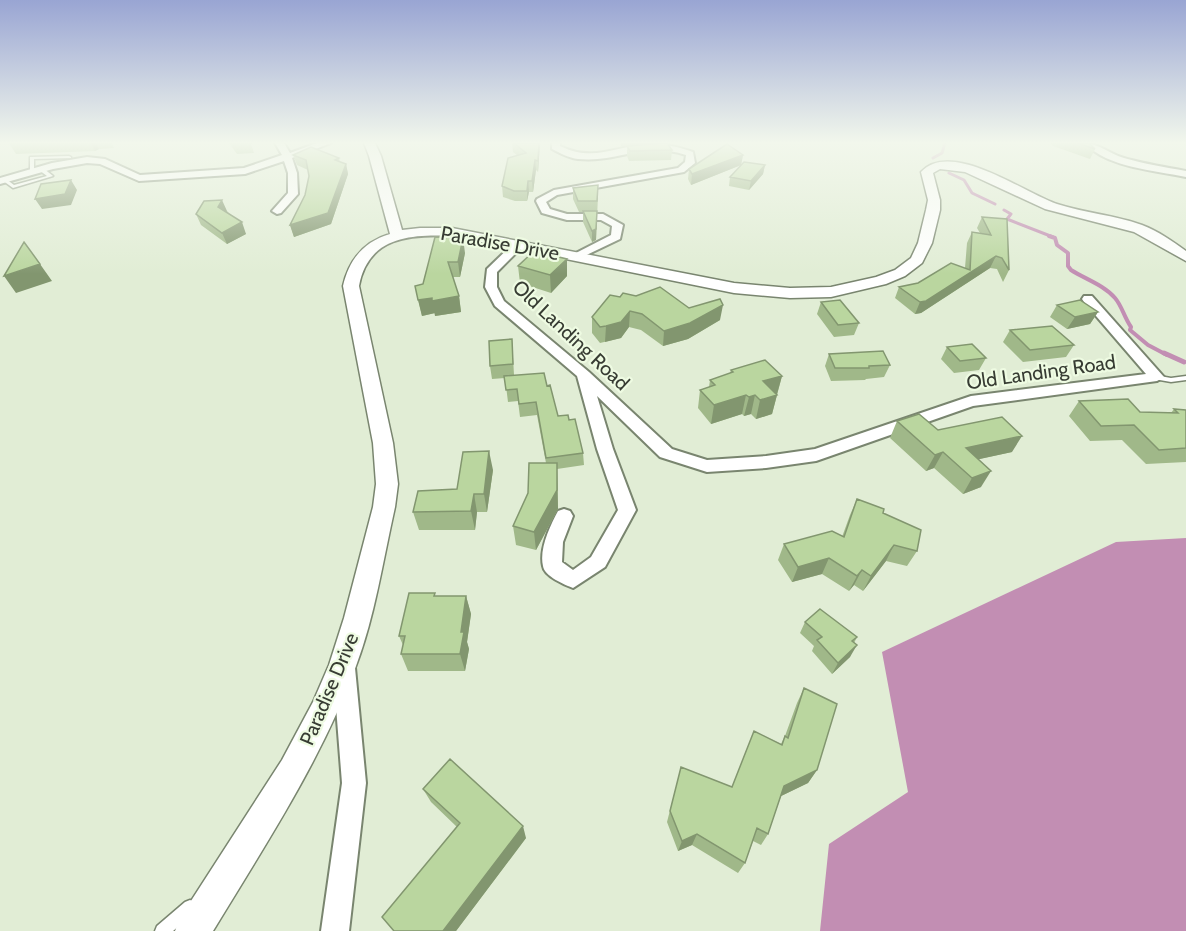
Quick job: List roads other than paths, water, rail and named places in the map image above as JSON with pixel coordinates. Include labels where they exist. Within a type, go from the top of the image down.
[{"type":"street","points":[[277,211],[293,194],[293,186]]},
{"type":"street","points":[[383,186],[397,236]]},
{"type":"street","points":[[576,257],[616,237],[618,225],[603,217],[567,217],[546,211],[541,201],[554,194],[594,186]]},
{"type":"street","name":"Paradise Drive","points":[[193,931],[293,771],[344,664],[357,618],[384,507],[387,484],[383,443],[352,299],[351,279],[355,266],[363,255],[378,243],[397,236],[427,231],[446,231],[705,283],[763,292],[824,293],[864,286],[900,273],[917,260],[925,243],[933,210],[931,186]]},
{"type":"street","name":"Paradise Drive","points":[[1008,186],[1059,209],[1138,229],[1186,257]]},
{"type":"street","name":"Old Landing Road","points":[[519,244],[491,271],[491,287],[499,303],[584,375],[666,453],[707,466],[766,462],[816,455],[971,401],[1157,377]]},
{"type":"street","name":"Old Landing Road","points":[[1088,299],[1157,377]]},
{"type":"street","points":[[564,516],[554,542],[552,566],[573,580],[598,562],[627,510],[605,449],[584,375]]},
{"type":"street","points":[[335,931],[354,783],[344,664]]},
{"type":"lane","points":[[1157,377],[1171,380],[1186,378]]},
{"type":"lane","points":[[162,931],[228,876]]},
{"type":"waterway","points":[[968,186],[972,193],[995,204]]},
{"type":"waterway","points":[[1004,210],[1011,214],[1007,219],[1053,237]]},
{"type":"waterway","points":[[1049,236],[1055,238],[1057,245],[1068,253],[1068,266],[1071,270],[1111,293],[1127,319],[1130,330],[1148,345],[1167,355]]},
{"type":"waterway","points":[[1164,353],[1184,362]]}]
